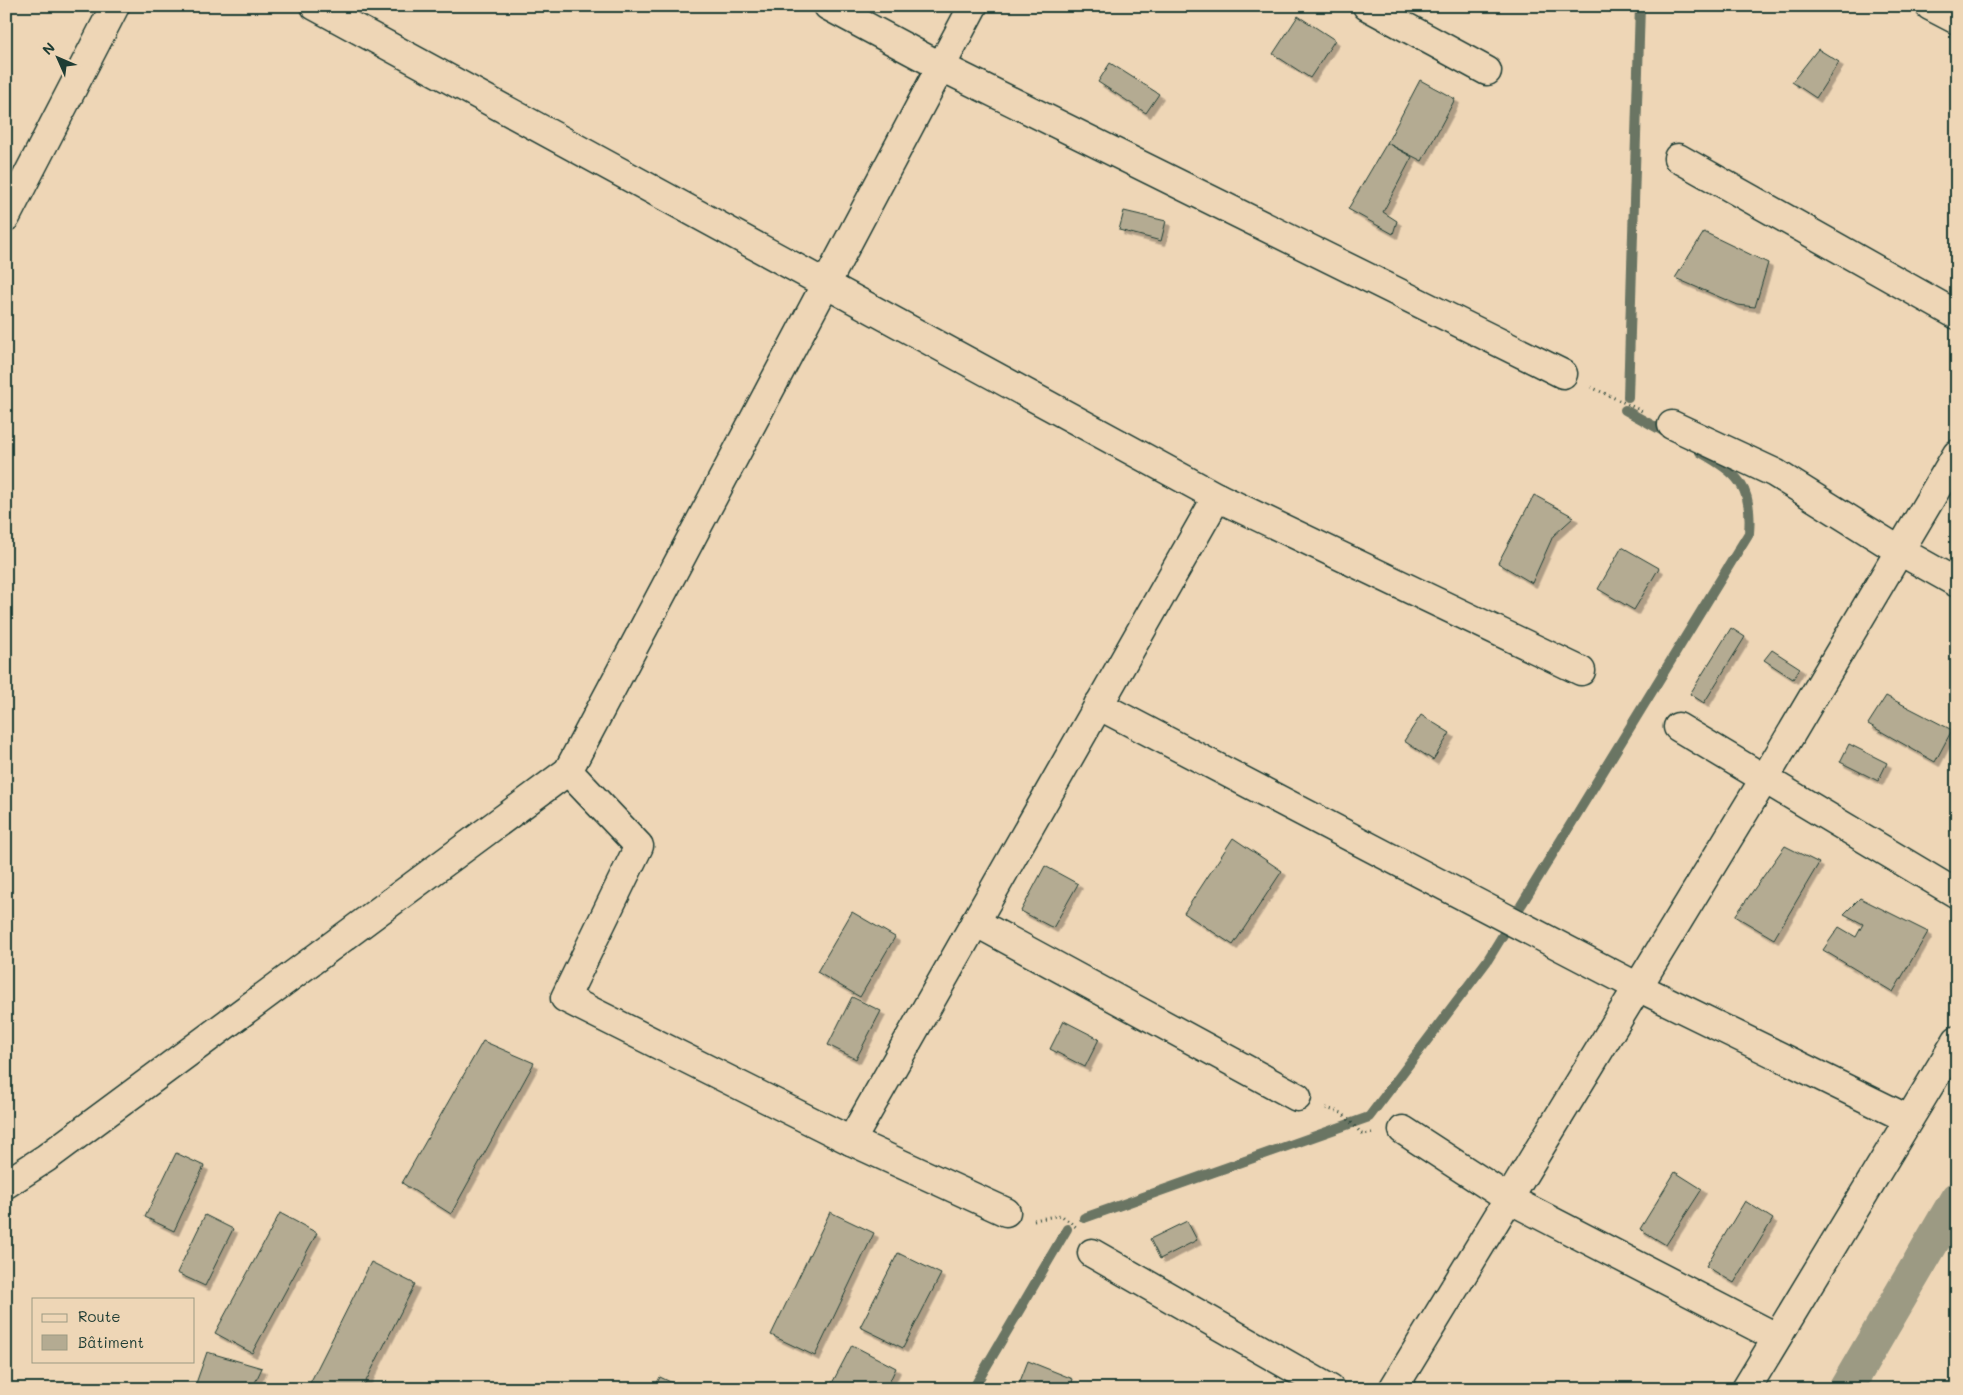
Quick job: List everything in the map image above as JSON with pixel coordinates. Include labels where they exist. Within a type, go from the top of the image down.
[{"type":"street","points":[[6,217],[116,6]]},
{"type":"street","points":[[315,6],[1217,496],[1582,671]]},
{"type":"street","points":[[828,6],[940,66],[1563,374]]},
{"type":"street","points":[[6,1184],[46,1158],[568,771],[973,6]]},
{"type":"street","points":[[1366,6],[1487,72]]},
{"type":"street","points":[[1930,6],[1957,20]]},
{"type":"street","points":[[1678,158],[1957,315]]},
{"type":"street","points":[[1672,425],[1775,473],[1900,551],[1957,583]]},
{"type":"street","points":[[1393,1389],[1765,778],[1957,454]]},
{"type":"street","points":[[851,1141],[1217,496]]},
{"type":"street","points":[[1098,705],[1638,986],[1908,1119]]},
{"type":"street","points":[[1678,727],[1957,894]]},
{"type":"street","points":[[568,771],[639,846],[565,998],[851,1141],[1006,1212]]},
{"type":"street","points":[[975,922],[1297,1097]]},
{"type":"street","points":[[1746,1389],[1957,1040]]},
{"type":"street","points":[[1403,1130],[1508,1199],[1776,1337]]},
{"type":"street","points":[[1092,1253],[1330,1389]]},
{"type":"path","points":[[1563,374],[1672,425]]},
{"type":"path","points":[[1342,1113],[1362,1134]]},
{"type":"path","points":[[1006,1212],[1033,1220],[1060,1215],[1081,1231],[1092,1253]]},
{"type":"building","points":[[1298,16],[1335,40],[1310,78],[1273,54]]},
{"type":"building","points":[[1818,49],[1839,62],[1816,98],[1792,82]]},
{"type":"building","points":[[1110,63],[1159,94],[1146,113],[1098,82]]},
{"type":"building","points":[[1420,80],[1455,99],[1422,161],[1387,143]]},
{"type":"building","points":[[1387,143],[1412,157],[1383,212],[1397,221],[1393,234],[1348,209]]},
{"type":"building","points":[[1124,211],[1166,221],[1161,241],[1119,230]]},
{"type":"building","points":[[1704,232],[1768,263],[1755,307],[1738,305],[1675,278]]},
{"type":"building","points":[[1534,495],[1574,517],[1553,536],[1532,583],[1498,563]]},
{"type":"building","points":[[1622,547],[1659,568],[1634,610],[1598,589]]},
{"type":"building","points":[[1731,628],[1745,637],[1704,703],[1690,694]]},
{"type":"building","points":[[1772,650],[1800,668],[1793,679],[1764,660]]},
{"type":"building","points":[[1886,696],[1952,730],[1935,762],[1868,724]]},
{"type":"building","points":[[1421,715],[1450,733],[1433,760],[1404,741]]},
{"type":"building","points":[[1849,744],[1887,763],[1878,781],[1840,762]]},
{"type":"building","points":[[1233,838],[1282,871],[1233,945],[1184,913]]},
{"type":"building","points":[[1785,846],[1819,863],[1774,939],[1735,916]]},
{"type":"building","points":[[1045,866],[1078,884],[1053,928],[1021,911]]},
{"type":"building","points":[[1860,898],[1928,932],[1893,992],[1823,950],[1839,927],[1856,937],[1863,924],[1844,914]]},
{"type":"building","points":[[852,912],[895,937],[860,997],[817,972]]},
{"type":"building","points":[[852,997],[881,1011],[856,1059],[828,1045]]},
{"type":"building","points":[[1064,1021],[1099,1039],[1085,1067],[1050,1049]]},
{"type":"building","points":[[483,1041],[534,1063],[451,1214],[402,1183]]},
{"type":"building","points":[[176,1153],[204,1166],[174,1231],[145,1217]]},
{"type":"building","points":[[1675,1172],[1702,1189],[1666,1245],[1640,1229]]},
{"type":"building","points":[[1745,1201],[1773,1219],[1734,1283],[1706,1266]]},
{"type":"building","points":[[830,1212],[874,1233],[815,1356],[771,1335]]},
{"type":"building","points":[[280,1213],[317,1233],[252,1353],[215,1333]]},
{"type":"building","points":[[205,1215],[233,1229],[205,1286],[177,1273]]},
{"type":"building","points":[[1187,1221],[1197,1240],[1160,1259],[1150,1239]]},
{"type":"building","points":[[898,1253],[941,1274],[903,1348],[860,1327]]},
{"type":"building","points":[[371,1262],[415,1284],[362,1389],[323,1389],[310,1383]]},
{"type":"building","points":[[852,1345],[896,1368],[886,1389],[829,1389]]},
{"type":"building","points":[[207,1352],[262,1368],[252,1389],[194,1389]]},
{"type":"building","points":[[1028,1361],[1073,1379],[1070,1389],[1017,1389]]},
{"type":"building","points":[[660,1377],[685,1389],[654,1389]]},
{"type":"waterway","points":[[1628,397],[1640,6]]},
{"type":"waterway","points":[[1625,410],[1670,435]]},
{"type":"waterway","points":[[1084,1218],[1369,1117],[1487,961],[1749,533],[1750,517],[1748,504],[1740,483],[1724,467],[1700,452]]},
{"type":"waterway","points":[[1846,1389],[1957,1199]]},
{"type":"waterway","points":[[973,1389],[1067,1229]]}]
